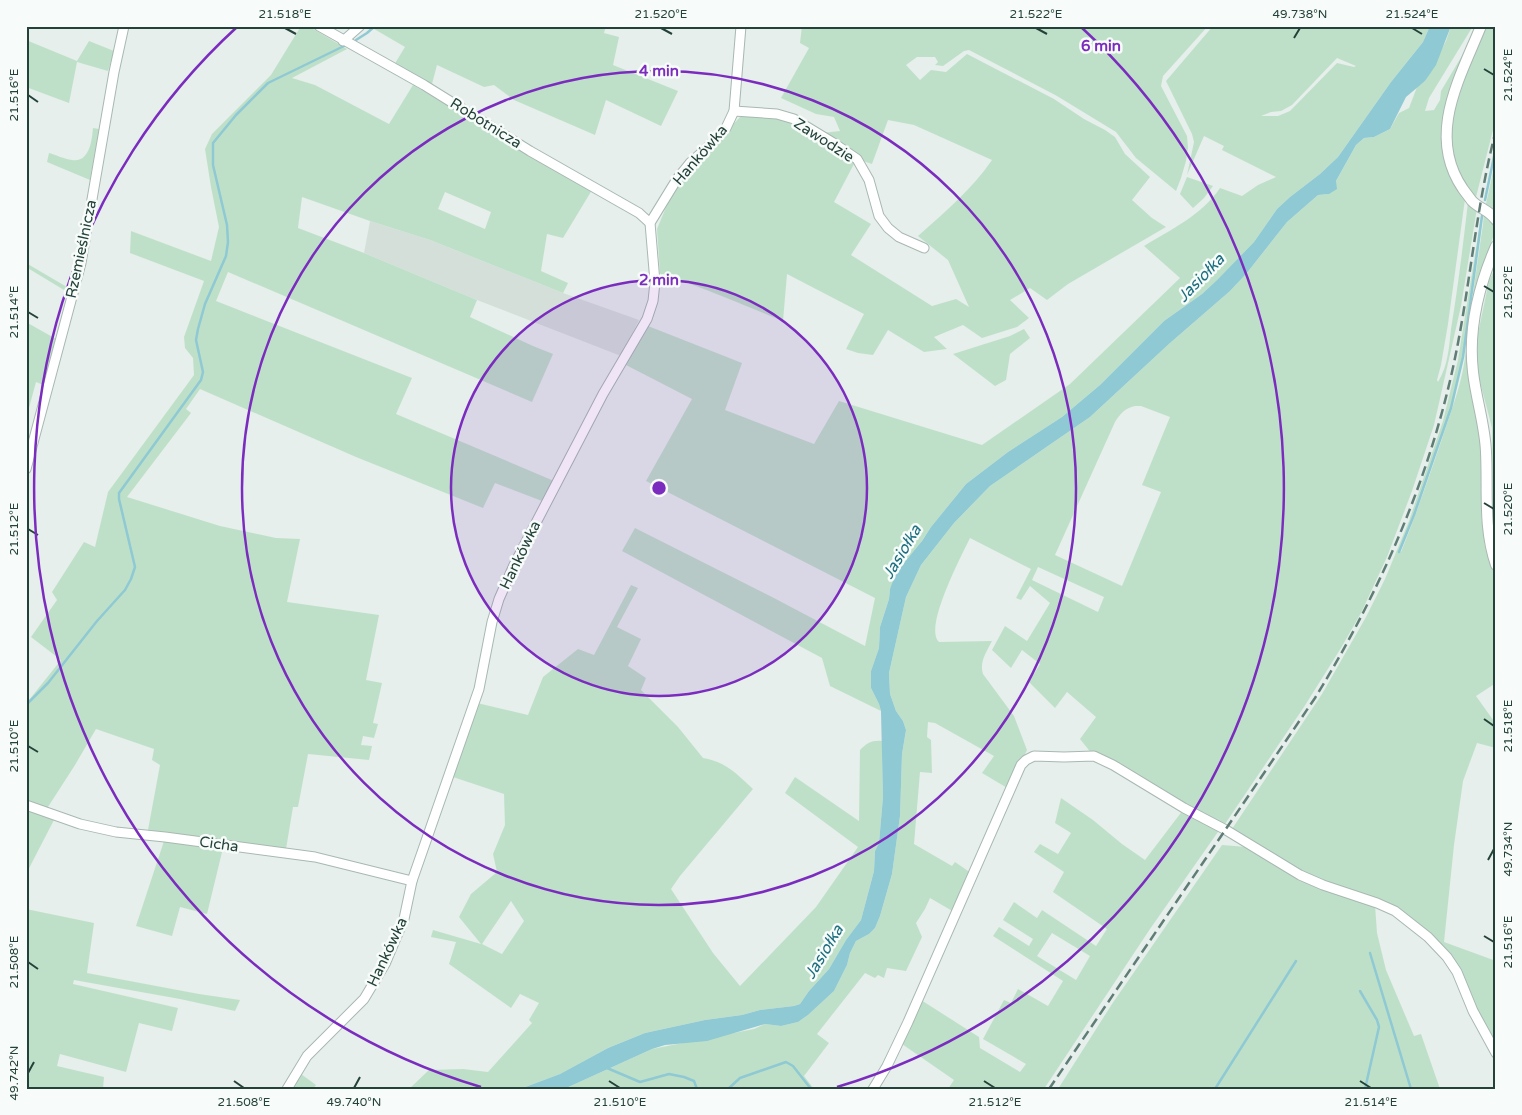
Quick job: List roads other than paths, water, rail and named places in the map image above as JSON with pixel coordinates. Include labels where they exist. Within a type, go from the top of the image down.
[{"type":"street","name":"Rzemieślnicza","points":[[26,469],[81,263],[114,72],[124,26]]},
{"type":"street","name":"Robotnicza","points":[[319,26],[424,85],[530,151],[639,213],[650,223]]},
{"type":"street","points":[[343,41],[360,26]]},
{"type":"street","name":"Hankówka","points":[[287,1089],[307,1056],[364,999],[385,964],[404,919],[412,881],[479,689],[492,622],[499,599],[514,565],[604,394],[647,319],[655,282],[650,223],[677,179],[690,163],[726,128],[734,111],[741,26]]},
{"type":"street","points":[[1481,26],[1449,105],[1446,138],[1452,164],[1462,188],[1472,201],[1486,209],[1496,220]]},
{"type":"street","name":"Zawodzie","points":[[734,111],[777,114],[794,119],[856,159],[869,180],[879,216],[888,228],[899,237],[924,248]]},
{"type":"street","points":[[1496,246],[1483,278],[1479,295],[1475,313],[1472,350],[1473,373],[1486,451],[1486,522],[1496,565]]},
{"type":"street","points":[[873,1089],[887,1066],[908,1022],[1021,765],[1034,756],[1094,756],[1226,830],[1300,875],[1396,911],[1428,937],[1447,957],[1457,972],[1473,1011],[1496,1053]]},
{"type":"street","name":"Cicha","points":[[26,805],[80,824],[116,832],[315,857],[412,881]]},
{"type":"water","points":[[1430,26],[1451,26],[1436,65],[1425,81],[1406,97],[1390,129],[1374,137],[1364,138],[1356,145],[1336,181],[1337,189],[1329,194],[1318,195],[1287,222],[1246,274],[1230,291],[1090,417],[990,486],[954,523],[921,565],[906,597],[889,673],[890,694],[906,730],[902,754],[900,816],[892,874],[875,928],[869,934],[856,941],[834,991],[798,1022],[781,1026],[765,1024],[707,1041],[665,1045],[652,1049],[564,1089],[520,1089],[560,1074],[608,1048],[645,1033],[705,1020],[800,1004],[829,969],[846,940],[861,920],[874,871],[875,851],[879,843],[883,797],[881,711],[871,688],[871,671],[879,648],[880,627],[896,573],[966,484],[1008,452],[1062,417],[1100,385],[1164,321],[1202,294],[1217,280],[1254,242],[1277,209],[1338,157],[1391,82],[1423,42]]},
{"type":"waterway","points":[[356,40],[375,26]]},
{"type":"waterway","points":[[26,705],[48,683],[97,621],[125,590],[131,579],[135,567],[119,493],[201,380],[203,372],[196,340],[198,329],[205,304],[226,256],[228,242],[227,225],[213,165],[213,143],[236,115],[268,83],[344,46]]},
{"type":"waterway","points":[[1485,200],[1496,147]]},
{"type":"waterway","points":[[1399,552],[1414,515],[1451,408],[1463,357],[1482,216]]},
{"type":"waterway","points":[[1370,953],[1411,1089]]},
{"type":"waterway","points":[[1215,1089],[1296,961]]},
{"type":"waterway","points":[[1360,991],[1379,1027],[1365,1089]]},
{"type":"waterway","points":[[728,1089],[740,1078],[786,1062],[793,1066],[811,1089]]},
{"type":"waterway","points":[[607,1068],[640,1082],[669,1074],[684,1077],[694,1081],[697,1089]]},
{"type":"railway","points":[[1049,1089],[1315,698],[1338,660],[1379,581],[1414,499],[1441,415],[1464,312],[1483,190],[1496,130]]},
{"type":"water label","name":"Jasiołka","points":[[1201,278]]},
{"type":"water label","name":"Jasiołka","points":[[902,552]]},
{"type":"water label","name":"Jasiołka","points":[[824,952]]}]
